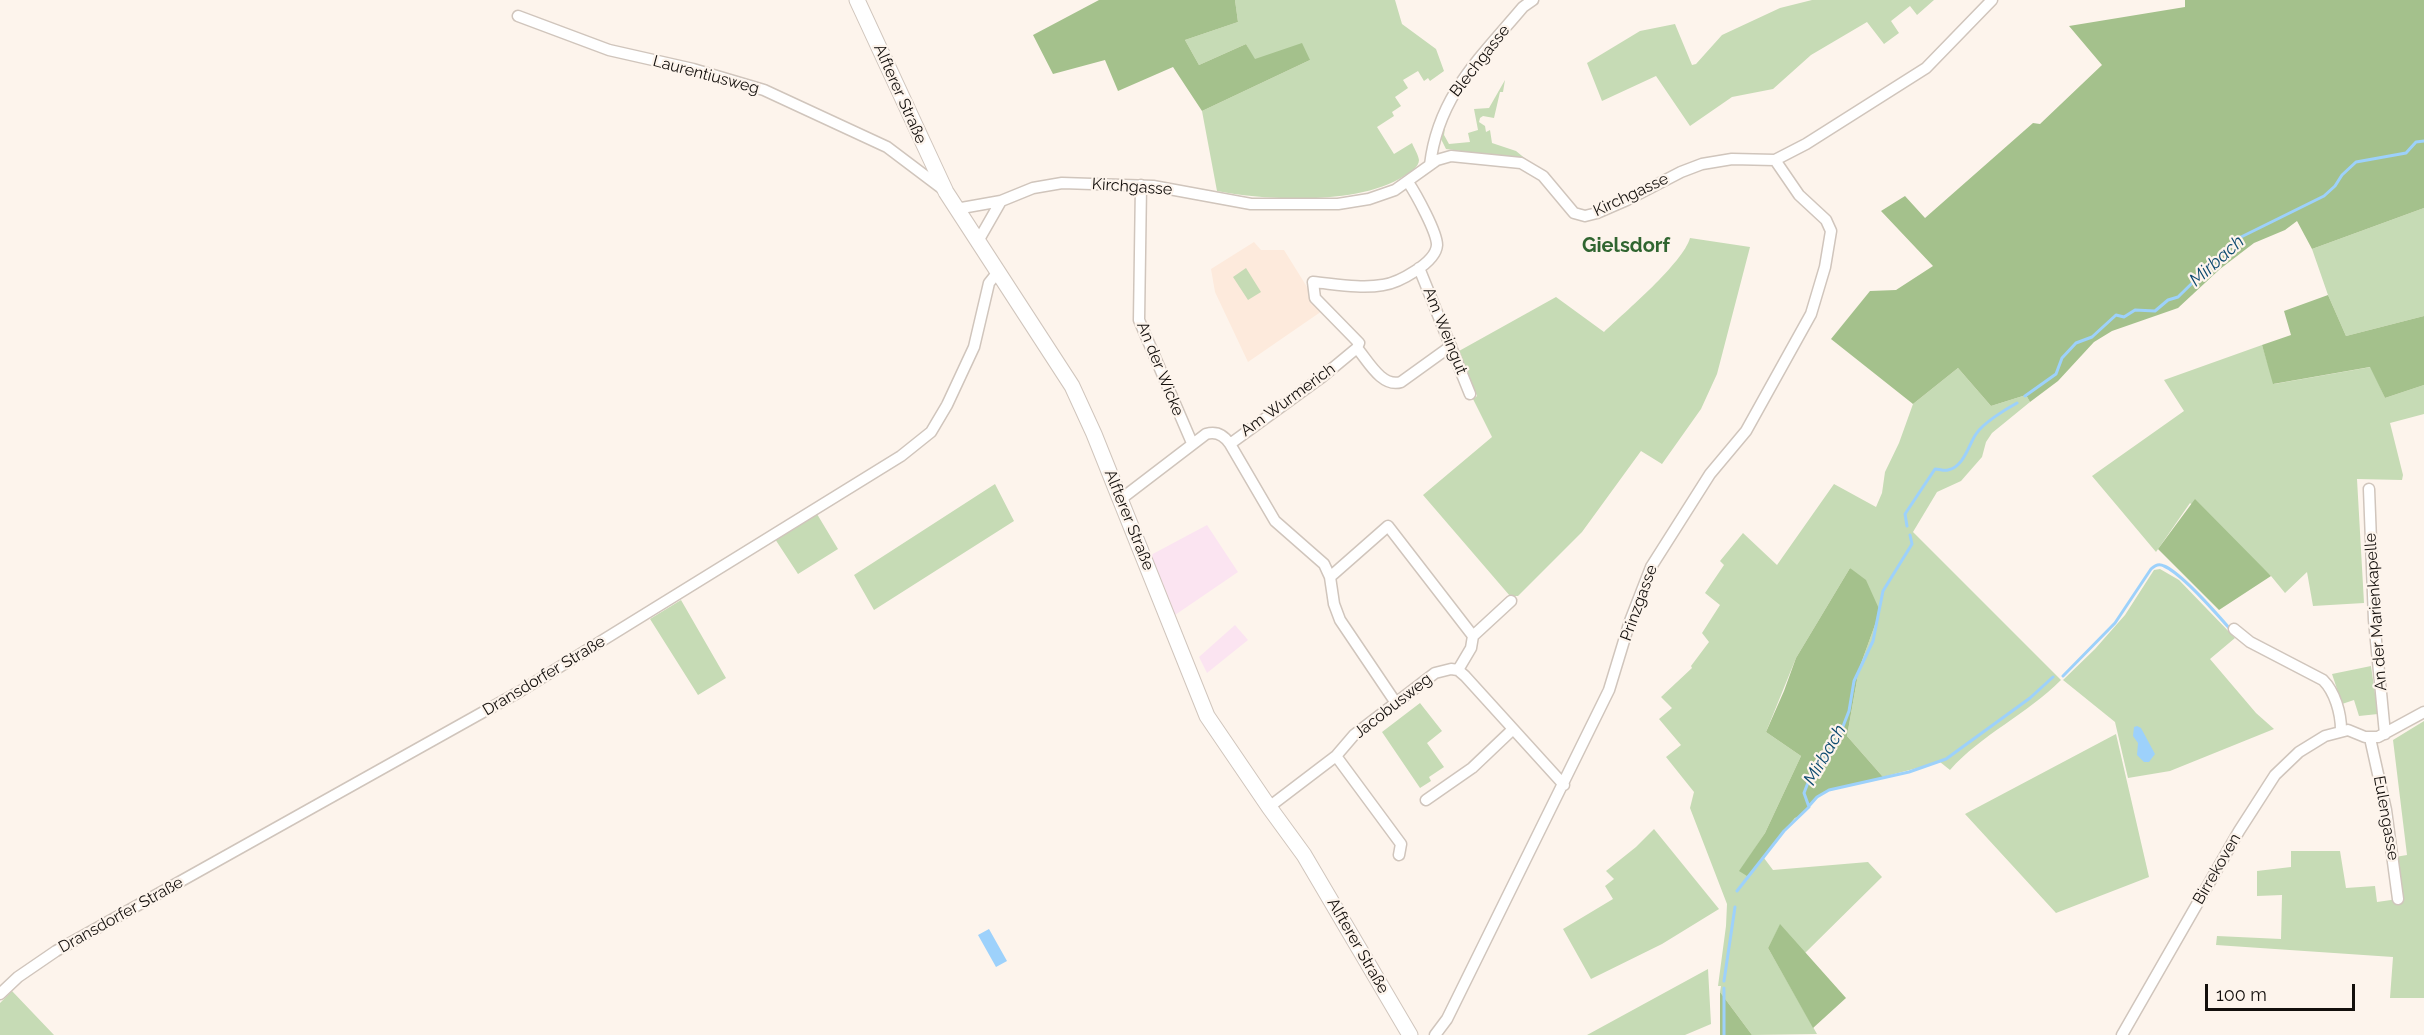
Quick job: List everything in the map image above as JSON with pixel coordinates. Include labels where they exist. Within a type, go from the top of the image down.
[{"type":"street","name":"Alfterer Straße","points":[[856,0],[946,192],[1072,386],[1121,499],[1208,716],[1311,865],[1410,1035]]},
{"type":"street","name":"Kirchgasse","points":[[956,209],[1001,201],[1053,183],[1141,184],[1237,202],[1291,205],[1353,202],[1383,195],[1408,182],[1440,158],[1451,156],[1521,163],[1543,176],[1574,213],[1585,216],[1618,204],[1681,172],[1702,164],[1732,159],[1775,160],[1818,137],[1916,76],[1992,0]]},
{"type":"street","name":"Blechgasse","points":[[1430,165],[1434,139],[1451,95],[1529,2]]},
{"type":"street","name":"Laurentiusweg","points":[[518,16],[609,50],[699,71],[764,90],[887,147],[946,192]]},
{"type":"street","name":"Prinzgasse","points":[[1436,1035],[1447,1019],[1609,690],[1630,621],[1651,567],[1710,474],[1746,431],[1805,327],[1817,296],[1831,231],[1826,220],[1799,195],[1775,160]]},
{"type":"street","points":[[1408,182],[1420,202],[1437,242],[1433,255],[1419,268],[1383,285],[1313,282],[1315,298],[1359,344],[1358,348],[1385,380],[1395,384],[1451,346]]},
{"type":"street","name":"An der Wicke","points":[[1141,184],[1139,320],[1192,443]]},
{"type":"street","points":[[977,243],[1001,201]]},
{"type":"street","name":"Am Weingut","points":[[1419,268],[1470,394]]},
{"type":"street","name":"Dransdorfer Straße","points":[[0,994],[18,977],[56,951],[519,692],[901,456],[931,432],[947,405],[974,347],[989,283],[997,273]]},
{"type":"street","name":"Am Wurmerich","points":[[1121,499],[1206,434],[1216,433],[1230,444],[1358,348]]},
{"type":"street","points":[[1230,444],[1275,521],[1324,564],[1334,604],[1341,620],[1396,703]]},
{"type":"street","name":"An der Marienkapelle","points":[[2369,489],[2374,620],[2385,734]]},
{"type":"street","points":[[1329,577],[1389,526],[1473,636]]},
{"type":"street","points":[[1511,601],[1473,636],[1471,648],[1458,670],[1564,785]]},
{"type":"street","points":[[2234,629],[2250,642],[2323,680],[2331,689],[2340,716],[2341,730],[2370,738],[2385,734],[2424,712]]},
{"type":"street","name":"Jacobusweg","points":[[1269,807],[1336,756],[1354,735],[1396,703],[1439,672],[1458,670]]},
{"type":"street","points":[[1426,800],[1472,768],[1512,730]]},
{"type":"street","name":"Birrekoven","points":[[2122,1035],[2270,782],[2304,748],[2341,730]]},
{"type":"street","name":"Eulengasse","points":[[2370,738],[2386,810],[2398,899]]},
{"type":"street","points":[[1336,756],[1401,844],[1399,855]]},
{"type":"shaded area","points":[[1254,242],[1261,250],[1284,250],[1322,311],[1248,362],[1215,292],[1211,269]]},
{"type":"shaded area","points":[[1207,525],[1238,572],[1175,615],[1149,556]]},
{"type":"shaded area","points":[[1235,625],[1248,640],[1207,673],[1199,657]]},
{"type":"green space","points":[[1099,0],[1235,0],[1238,22],[1185,40],[1199,65],[1246,44],[1255,59],[1302,43],[1310,60],[1202,111],[1173,67],[1118,91],[1105,60],[1053,74],[1033,35]]},
{"type":"green space","points":[[1235,0],[1395,0],[1402,24],[1436,49],[1444,71],[1430,81],[1428,78],[1424,81],[1418,71],[1403,80],[1408,88],[1395,97],[1401,106],[1392,112],[1394,116],[1377,127],[1394,154],[1412,143],[1419,160],[1416,167],[1406,175],[1385,185],[1339,196],[1262,197],[1217,191],[1202,111],[1310,60],[1254,59],[1246,44],[1199,65],[1185,40],[1238,22]]},
{"type":"green space","points":[[1812,0],[1934,0],[1917,15],[1910,6],[1891,21],[1899,33],[1884,44],[1867,22],[1811,55],[1773,89],[1732,97],[1690,126],[1656,76],[1602,101],[1587,63],[1640,31],[1675,24],[1692,65],[1696,64],[1722,35],[1780,8]]},
{"type":"green space","points":[[2185,0],[2424,0],[2424,208],[2312,249],[2297,221],[2285,230],[2254,243],[2220,269],[2178,308],[2112,331],[2094,342],[2058,381],[2030,402],[2026,395],[1991,406],[1958,368],[1913,404],[1831,339],[1870,291],[1896,290],[1933,266],[1881,211],[1905,196],[1925,218],[2033,123],[2040,124],[2102,65],[2069,26],[2185,7]]},
{"type":"green space","points":[[1505,80],[1494,118],[1483,116],[1479,122],[1485,126],[1486,132],[1490,130],[1492,143],[1516,151],[1527,160],[1446,149],[1440,137],[1446,121],[1444,135],[1449,144],[1470,142],[1468,133],[1478,130],[1474,109],[1489,108]]},
{"type":"green space","points":[[2424,208],[2424,316],[2346,336],[2328,295],[2312,249]]},
{"type":"green space","points":[[1690,238],[1750,247],[1717,374],[1701,409],[1662,464],[1641,451],[1582,532],[1518,596],[1510,596],[1423,495],[1492,437],[1473,399],[1477,396],[1459,351],[1556,297],[1604,332],[1677,260]]},
{"type":"green space","points":[[1246,268],[1261,292],[1248,300],[1233,277]]},
{"type":"green space","points":[[2328,295],[2346,336],[2424,316],[2424,385],[2385,398],[2370,367],[2273,384],[2262,345],[2291,335],[2284,311]]},
{"type":"green space","points":[[2262,345],[2274,384],[2371,367],[2385,398],[2424,385],[2424,414],[2390,423],[2403,475],[2402,480],[2357,479],[2364,603],[2313,606],[2307,572],[2285,593],[2271,576],[2190,503],[2156,552],[2092,476],[2184,411],[2164,380]]},
{"type":"green space","points":[[1958,368],[1991,406],[2026,395],[2030,402],[1992,433],[1986,442],[1982,457],[1961,481],[1937,492],[1913,532],[2061,680],[1962,757],[1950,770],[1940,762],[1883,777],[1847,736],[1859,669],[1880,611],[1850,568],[1796,658],[1766,732],[1801,756],[1765,833],[1740,871],[1755,870],[1764,858],[1773,870],[1868,862],[1882,877],[1804,954],[1780,925],[1768,948],[1817,1034],[1752,1035],[1720,992],[1721,986],[1718,986],[1727,904],[1690,808],[1694,792],[1666,757],[1681,745],[1659,719],[1672,708],[1661,697],[1692,668],[1691,666],[1709,642],[1702,633],[1720,605],[1705,593],[1724,565],[1720,561],[1743,533],[1777,565],[1834,484],[1876,507],[1882,493],[1885,472],[1899,443],[1913,404]]},
{"type":"green space","points":[[995,484],[1014,521],[874,610],[854,575]]},
{"type":"green space","points":[[2195,499],[2271,576],[2219,610],[2158,549]]},
{"type":"green space","points":[[817,514],[838,549],[798,574],[775,539]]},
{"type":"green space","points":[[1850,568],[1866,580],[1880,611],[1859,669],[1847,736],[1883,777],[1829,790],[1817,796],[1802,815],[1795,818],[1784,831],[1755,870],[1747,876],[1739,871],[1765,833],[1801,756],[1766,732],[1796,658]]},
{"type":"green space","points":[[2160,569],[2179,580],[2235,638],[2210,659],[2256,713],[2274,729],[2170,771],[2128,778],[2115,722],[2063,680],[2125,615],[2154,570]]},
{"type":"green space","points":[[681,600],[726,678],[698,695],[650,619]]},
{"type":"green space","points":[[2371,666],[2378,714],[2359,716],[2354,700],[2342,704],[2332,674]]},
{"type":"green space","points":[[1420,703],[1442,731],[1427,743],[1444,767],[1429,777],[1431,781],[1420,788],[1382,732]]},
{"type":"green space","points":[[2424,721],[2424,998],[2390,998],[2393,957],[2216,945],[2217,936],[2281,939],[2282,895],[2257,896],[2257,871],[2291,867],[2291,851],[2340,851],[2346,888],[2375,886],[2377,902],[2398,899],[2395,857],[2407,855],[2393,740]]},
{"type":"green space","points":[[2116,734],[2149,877],[2056,913],[1965,814]]},
{"type":"green space","points":[[1654,829],[1719,909],[1662,944],[1591,979],[1563,929],[1613,899],[1605,886],[1614,879],[1606,871]]},
{"type":"green space","points":[[1780,924],[1846,998],[1813,1028],[1768,948]]},
{"type":"green space","points":[[1708,969],[1711,1024],[1685,1035],[1587,1035]]},
{"type":"green space","points":[[12,991],[54,1035],[0,1035],[0,1003]]},
{"type":"green space","points":[[1720,992],[1752,1035],[1720,1035]]},
{"type":"water","points":[[2134,727],[2141,728],[2155,754],[2149,762],[2144,762],[2137,755],[2138,743],[2133,736]]},
{"type":"water","points":[[989,929],[1007,961],[996,967],[978,935]]},
{"type":"waterway","name":"Mirbach","points":[[2025,396],[2056,374],[2062,358],[2076,343],[2092,337],[2116,315],[2124,317],[2135,310],[2155,311],[2168,300],[2178,297],[2237,239],[2324,196],[2356,162],[2406,153],[2416,142],[2424,141]]},
{"type":"waterway","name":"Mirbach","points":[[1907,526],[1905,514],[1935,469],[1948,470],[1958,465],[1979,430],[2017,403]]},
{"type":"waterway","name":"Mirbach","points":[[1737,891],[1784,831],[1809,807],[1804,793],[1809,780],[1821,766],[1840,734],[1849,711],[1854,681],[1873,641],[1883,591],[1912,544],[1910,535]]},
{"type":"waterway","points":[[2063,676],[2115,623],[2151,569],[2157,565],[2164,566],[2180,577],[2230,629]]},
{"type":"waterway","points":[[1809,806],[1817,797],[1829,790],[1909,772],[1946,759],[2030,698],[2053,677]]},
{"type":"waterway","name":"Mirbach","points":[[1724,981],[1735,907]]},
{"type":"waterway","name":"Mirbach","points":[[1724,988],[1724,1035]]},
{"type":"district","name":"Gielsdorf","points":[[1626,246]]}]
